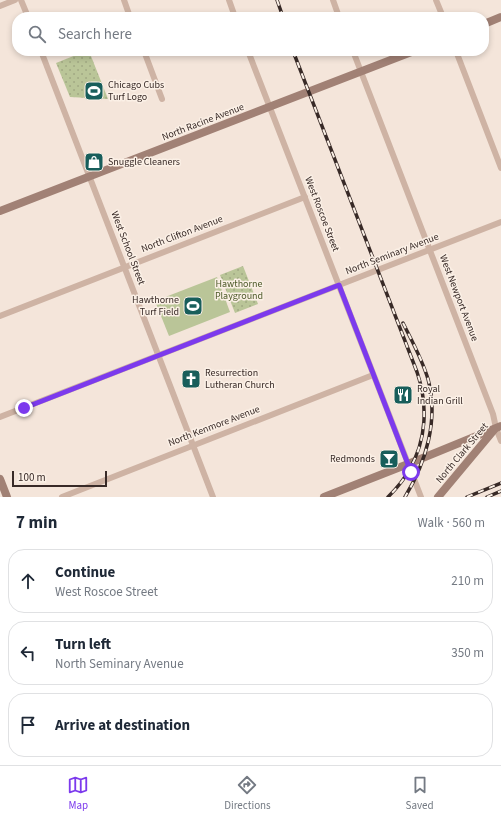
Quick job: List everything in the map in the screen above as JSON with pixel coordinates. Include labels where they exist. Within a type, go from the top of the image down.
[{"type":"street","points":[[0,6],[15,0]]},
{"type":"street","points":[[21,0],[26,12]]},
{"type":"street","points":[[124,0],[128,12]]},
{"type":"street","points":[[229,0],[233,12]]},
{"type":"street","points":[[333,0],[338,12]]},
{"type":"street","points":[[436,0],[441,12]]},
{"type":"street","points":[[489,22],[501,17]]},
{"type":"street","name":"West School Street","points":[[43,56],[213,497]]},
{"type":"street","points":[[146,56],[162,99]]},
{"type":"street","name":"West Roscoe Street","points":[[250,56],[421,497]]},
{"type":"street","name":"West Newport Avenue","points":[[355,56],[493,414],[499,425],[501,441]]},
{"type":"street","name":"North Racine Avenue","points":[[0,211],[401,56]]},
{"type":"street","points":[[458,56],[501,168]]},
{"type":"street","name":"North Clifton Avenue","points":[[0,316],[305,197]]},
{"type":"street","name":"North Seminary Avenue","points":[[0,417],[501,222]]},
{"type":"street","name":"North Kenmore Avenue","points":[[62,497],[373,375]]},
{"type":"street","points":[[324,497],[408,464],[499,425]]},
{"type":"street","name":"North Clark Street","points":[[438,497],[499,425]]},
{"type":"street","points":[[0,479],[7,497]]},
{"type":"green space","points":[[74,56],[91,56],[108,99],[70,97],[56,63]]},
{"type":"green space","name":"Hawthorne Playground","points":[[243,266],[258,304],[235,313],[220,275]]},
{"type":"green space","name":"Hawthorne Turf Field","points":[[217,277],[230,312],[169,336],[155,301]]},
{"type":"railway","points":[[277,0],[281,12]]},
{"type":"railway","points":[[295,56],[421,384],[424,422],[419,447],[407,474],[388,497]]},
{"type":"railway","points":[[403,323],[417,350],[426,372],[431,394],[432,410],[431,425],[424,455],[419,470],[405,497]]},
{"type":"railway","points":[[467,497],[501,483]]},
{"type":"railway","points":[[487,497],[501,491]]},
{"type":"place","name":"Chicago Cubs Turf Logo","points":[[94,91]]},
{"type":"place","name":"Snuggle Cleaners","points":[[94,162]]},
{"type":"place","name":"Hawthorne Turf Field","points":[[193,306]]},
{"type":"place","name":"Resurrection Lutheran Church","points":[[191,379]]},
{"type":"place","name":"Royal Indian Grill","points":[[403,395]]},
{"type":"place","name":"Redmonds","points":[[389,459]]},
{"type":"route","points":[[24,408],[339,285],[411,472]]}]
